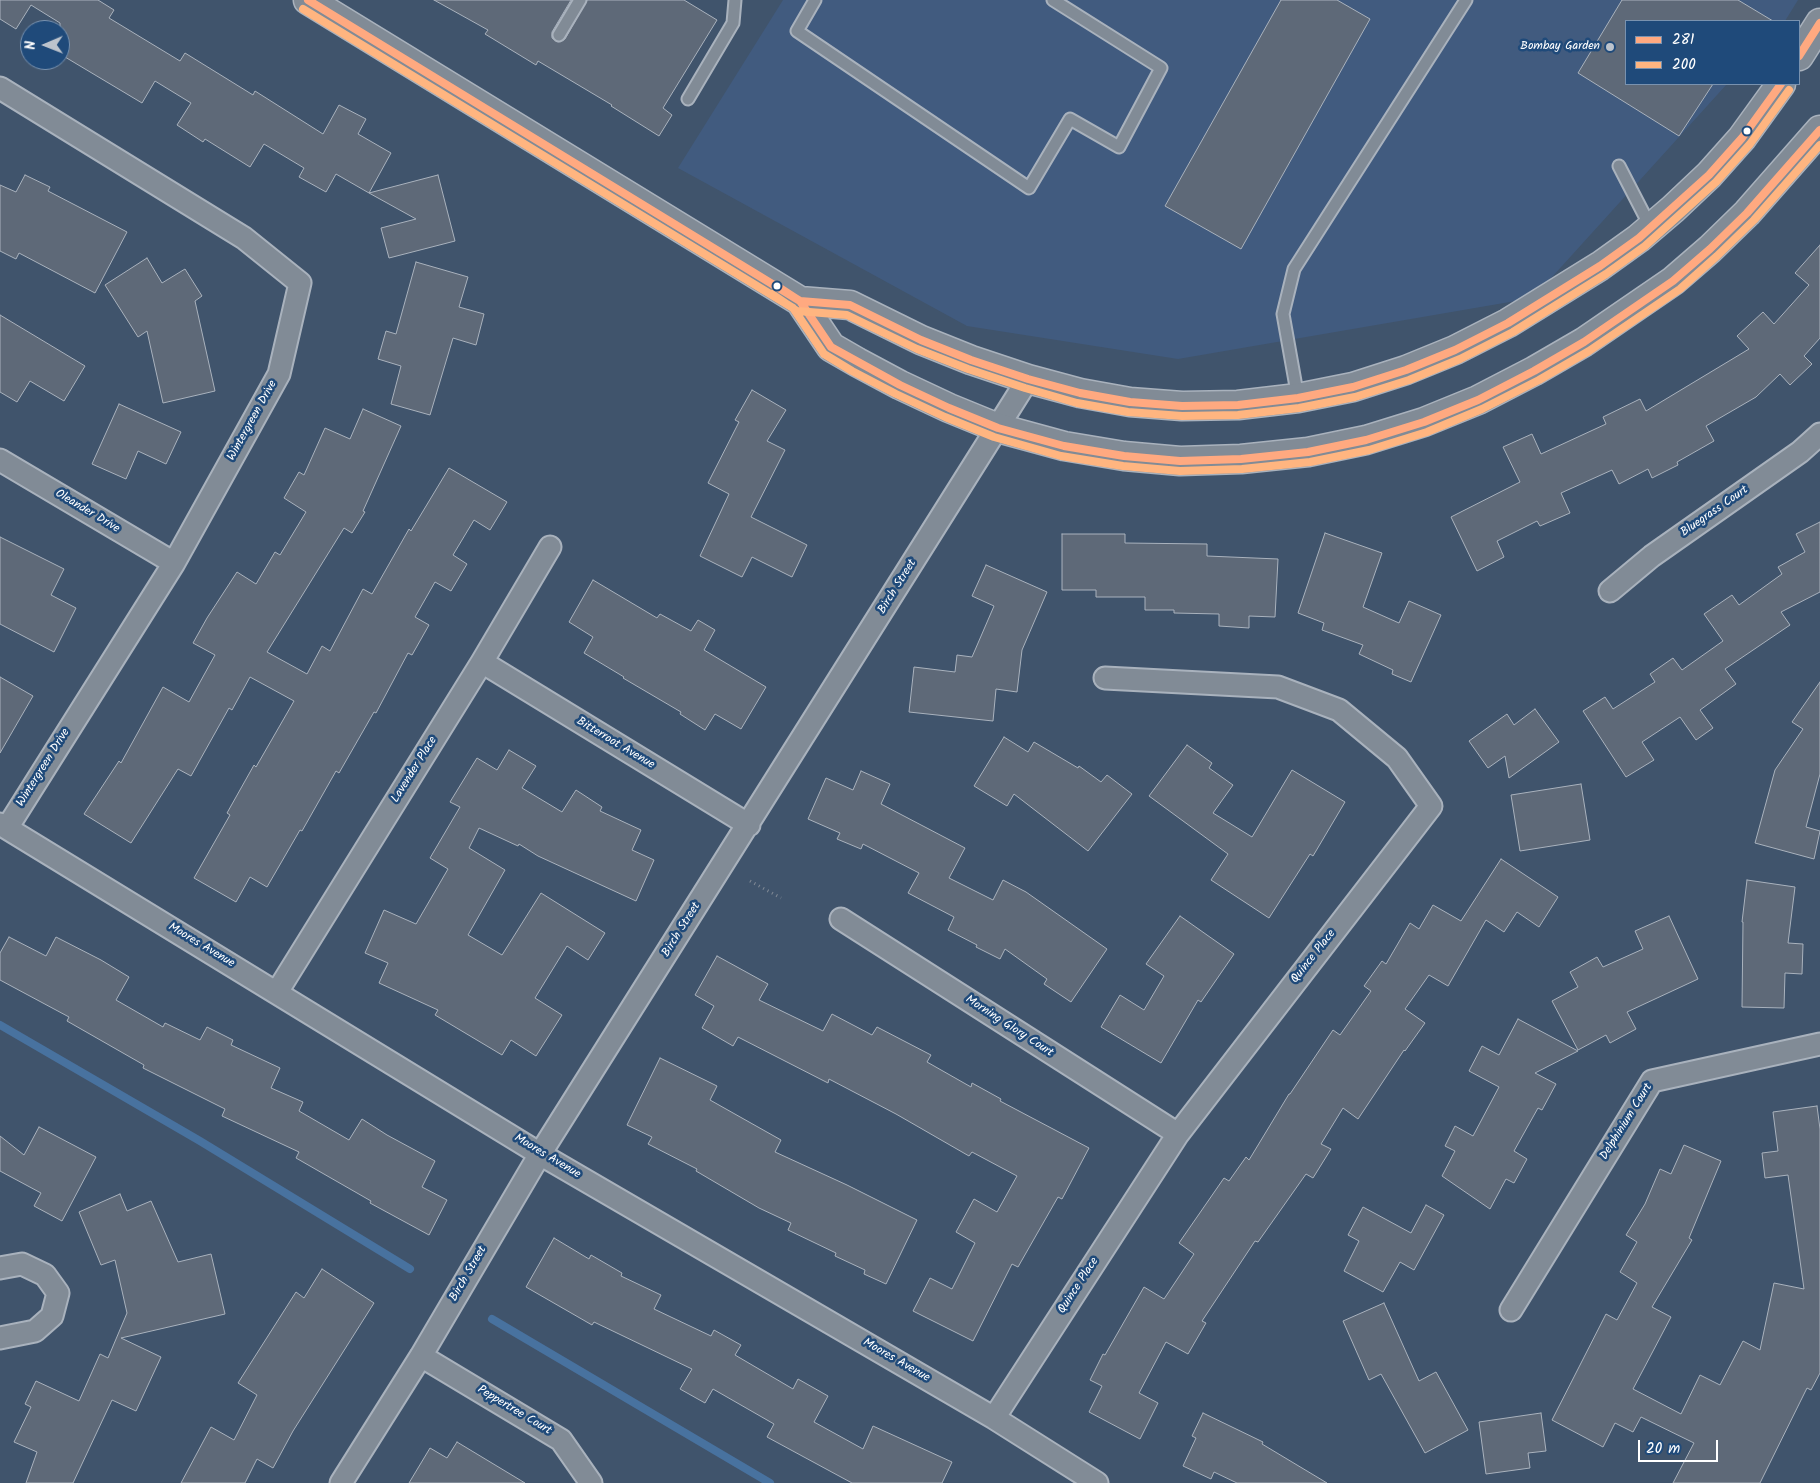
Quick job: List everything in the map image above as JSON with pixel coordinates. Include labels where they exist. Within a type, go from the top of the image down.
[{"type":"main road","points":[[308,0],[800,300],[831,347],[900,385],[998,428],[1064,446],[1124,456],[1180,461],[1241,459],[1308,452],[1366,440],[1424,422],[1478,400],[1584,342],[1673,281],[1748,213],[1820,130]]},
{"type":"main road","points":[[1800,54],[1820,23]]},
{"type":"main road","points":[[800,300],[850,305],[921,340],[971,360],[1028,380],[1080,393],[1130,402],[1182,406],[1238,405],[1298,398],[1352,386],[1397,373],[1455,350],[1508,323],[1556,295],[1639,238],[1702,181],[1736,145],[1780,85]]},
{"type":"street","name":"Wintergreen Drive","points":[[0,88],[244,238],[300,284],[279,374],[174,564],[3,826]]},
{"type":"street","name":"Birch Street","points":[[341,1483],[421,1356],[540,1154],[1028,380]]},
{"type":"street","name":"Bluegrass Court","points":[[1610,591],[1652,556],[1800,452],[1820,434]]},
{"type":"street","name":"Oleander Drive","points":[[0,460],[174,564]]},
{"type":"street","name":"Lavender Place","points":[[277,992],[482,662],[550,547]]},
{"type":"street","name":"Bitterroot Avenue","points":[[482,662],[748,825]]},
{"type":"street","name":"Quince Place","points":[[994,1418],[1178,1134],[1431,806],[1397,758],[1339,710],[1278,687],[1105,678]]},
{"type":"street","name":"Moores Avenue","points":[[3,826],[540,1154],[994,1418],[1097,1483]]},
{"type":"street","name":"Morning Glory Court","points":[[842,919],[1178,1134]]},
{"type":"street","name":"Delphinium Court","points":[[1511,1310],[1652,1080],[1820,1044]]},
{"type":"street","points":[[0,1268],[22,1264],[45,1275],[58,1293],[52,1316],[35,1331],[0,1338]]},
{"type":"street","name":"Peppertree Court","points":[[421,1356],[561,1440],[591,1483]]},
{"type":"lane","points":[[559,35],[580,0]]},
{"type":"lane","points":[[688,99],[733,23],[735,0]]},
{"type":"lane","points":[[815,0],[797,31],[1029,188],[1070,119],[1119,147],[1161,68],[1053,0]]},
{"type":"lane","points":[[1298,398],[1283,314],[1294,269],[1466,0]]},
{"type":"lane","points":[[1619,166],[1651,228]]},
{"type":"path","points":[[750,881],[781,898]]},
{"type":"shaded area","points":[[783,0],[1798,0],[1786,20],[1625,20],[1625,85],[1726,85],[1533,298],[1178,359],[967,326],[678,168]]},
{"type":"building","points":[[0,0],[98,0],[114,10],[109,18],[180,61],[185,53],[253,95],[255,91],[323,134],[339,105],[366,119],[358,134],[391,153],[369,193],[336,174],[326,192],[299,177],[304,168],[264,144],[250,167],[205,139],[203,142],[177,125],[191,103],[155,81],[142,103],[70,60],[70,20],[55,20],[31,5],[16,29],[0,19]]},
{"type":"building","points":[[434,0],[571,0],[552,32],[552,38],[558,42],[565,39],[587,0],[684,0],[717,20],[663,108],[672,115],[659,136],[612,105],[538,61],[536,65],[485,34],[488,30]]},
{"type":"building","points":[[1281,0],[1337,0],[1370,19],[1241,249],[1165,206]]},
{"type":"building","name":"Bombay Garden","points":[[1622,0],[1738,0],[1771,20],[1625,20],[1625,85],[1712,85],[1679,136],[1578,73]]},
{"type":"building","points":[[25,175],[50,187],[48,191],[127,232],[95,293],[19,253],[16,259],[0,251],[0,185],[16,192]]},
{"type":"building","points":[[438,175],[455,241],[389,258],[381,228],[416,219],[369,193]]},
{"type":"building","points":[[1820,245],[1820,338],[1804,356],[1812,364],[1790,385],[1780,374],[1756,397],[1706,426],[1714,441],[1677,462],[1678,465],[1652,478],[1648,469],[1619,484],[1612,470],[1561,493],[1570,513],[1540,526],[1537,521],[1497,541],[1504,557],[1477,571],[1451,517],[1520,482],[1503,447],[1532,434],[1541,454],[1606,424],[1603,417],[1640,399],[1646,411],[1749,349],[1737,336],[1763,312],[1774,324],[1809,285],[1795,273]]},
{"type":"building","points":[[147,258],[162,283],[185,269],[202,296],[195,301],[215,391],[163,403],[147,331],[138,337],[105,285]]},
{"type":"building","points":[[416,262],[468,277],[459,307],[484,314],[476,345],[453,338],[430,415],[391,404],[401,366],[378,359],[386,331],[396,334]]},
{"type":"building","points":[[0,315],[85,366],[64,401],[30,381],[17,402],[0,392]]},
{"type":"building","points":[[752,390],[786,410],[767,441],[785,450],[751,517],[807,545],[792,577],[752,557],[742,577],[700,556],[729,494],[708,483],[739,422],[735,420]]},
{"type":"building","points":[[119,404],[181,432],[166,464],[138,451],[126,479],[92,464]]},
{"type":"building","points":[[363,409],[401,426],[363,511],[365,512],[352,533],[344,528],[267,652],[307,674],[322,646],[330,651],[363,589],[372,594],[409,529],[411,531],[449,468],[507,502],[490,530],[474,520],[453,555],[467,564],[451,591],[435,582],[415,617],[429,625],[412,655],[408,653],[376,713],[374,712],[339,773],[336,771],[267,887],[250,877],[236,902],[194,878],[230,815],[227,813],[254,765],[256,767],[294,701],[250,677],[232,710],[229,708],[191,776],[178,769],[131,843],[84,814],[119,761],[121,763],[163,687],[189,702],[215,655],[193,643],[207,618],[237,572],[256,584],[275,552],[280,555],[306,512],[284,498],[299,472],[304,475],[325,428],[350,439]]},
{"type":"building","points":[[1820,522],[1820,592],[1781,612],[1790,625],[1725,669],[1736,684],[1700,710],[1713,728],[1696,740],[1680,717],[1642,742],[1654,760],[1626,777],[1583,711],[1605,697],[1613,709],[1655,682],[1650,674],[1673,658],[1682,670],[1723,641],[1704,614],[1732,595],[1739,605],[1782,574],[1778,567],[1805,552],[1796,534]]},
{"type":"building","points":[[1325,533],[1382,553],[1363,607],[1399,623],[1409,601],[1441,615],[1411,682],[1392,674],[1393,670],[1359,654],[1363,645],[1322,630],[1324,623],[1298,613]]},
{"type":"building","points":[[1062,534],[1125,534],[1125,543],[1207,544],[1207,556],[1278,559],[1275,617],[1249,616],[1249,628],[1219,626],[1219,614],[1174,613],[1174,610],[1145,610],[1145,597],[1096,597],[1096,590],[1062,590]]},
{"type":"building","points":[[0,537],[64,569],[51,595],[76,608],[54,652],[0,624]]},
{"type":"building","points":[[986,565],[1047,592],[1022,650],[1017,692],[996,689],[993,721],[909,712],[914,667],[955,672],[957,655],[972,657],[994,606],[972,596]]},
{"type":"building","points":[[593,580],[657,618],[660,614],[691,631],[698,620],[715,630],[704,650],[766,687],[741,729],[715,714],[705,730],[680,714],[681,712],[584,653],[593,637],[569,622]]},
{"type":"building","points":[[0,677],[33,696],[0,753]]},
{"type":"building","points":[[1820,682],[1820,774],[1806,827],[1820,831],[1814,859],[1755,843],[1775,770],[1803,729],[1792,722]]},
{"type":"building","points":[[1535,709],[1559,742],[1509,778],[1505,756],[1488,768],[1469,741],[1507,714],[1514,725]]},
{"type":"building","points":[[1004,737],[1028,752],[1034,742],[1078,768],[1079,766],[1101,782],[1107,775],[1132,794],[1088,851],[1014,794],[1007,806],[974,786]]},
{"type":"building","points":[[1187,745],[1212,763],[1209,768],[1233,785],[1213,813],[1252,837],[1292,770],[1345,802],[1313,856],[1310,854],[1269,918],[1211,880],[1228,854],[1149,796]]},
{"type":"building","points":[[509,750],[536,766],[522,788],[562,812],[576,790],[602,807],[600,811],[641,830],[632,850],[654,860],[636,901],[538,856],[519,844],[518,846],[479,828],[469,848],[505,870],[468,935],[502,955],[541,893],[605,933],[588,960],[567,946],[535,998],[562,1015],[536,1056],[511,1040],[502,1055],[435,1015],[438,1010],[379,983],[388,963],[365,953],[384,910],[416,924],[448,869],[430,858],[460,807],[450,802],[477,758],[497,770]]},
{"type":"building","points":[[861,771],[890,784],[881,804],[965,848],[949,878],[993,900],[1003,880],[1026,892],[1107,949],[1071,1002],[1044,984],[1047,979],[1005,949],[1000,959],[948,930],[954,917],[908,893],[919,873],[863,844],[861,849],[837,839],[840,833],[808,819],[826,778],[853,790]]},
{"type":"building","points":[[1581,784],[1590,840],[1520,851],[1511,795]]},
{"type":"building","points":[[1501,859],[1558,897],[1539,927],[1517,912],[1504,932],[1486,920],[1448,986],[1429,975],[1405,1009],[1425,1023],[1404,1050],[1358,1119],[1343,1108],[1321,1144],[1331,1149],[1313,1178],[1306,1174],[1258,1242],[1255,1241],[1202,1321],[1206,1323],[1188,1354],[1166,1342],[1139,1393],[1158,1403],[1140,1439],[1089,1412],[1102,1386],[1090,1380],[1103,1354],[1105,1355],[1144,1287],[1164,1299],[1194,1254],[1179,1243],[1224,1178],[1229,1181],[1246,1157],[1249,1160],[1289,1094],[1333,1030],[1340,1035],[1371,991],[1364,986],[1382,961],[1386,964],[1410,923],[1419,929],[1433,905],[1461,921]]},
{"type":"building","points":[[1747,880],[1795,887],[1788,943],[1803,944],[1802,974],[1785,973],[1784,1008],[1742,1007],[1742,922]]},
{"type":"building","points":[[1180,916],[1234,954],[1201,1002],[1198,1000],[1161,1063],[1101,1027],[1120,995],[1144,1010],[1164,976],[1146,964]]},
{"type":"building","points":[[1669,916],[1698,979],[1627,1012],[1636,1029],[1610,1043],[1606,1035],[1578,1050],[1552,1001],[1578,987],[1570,972],[1597,957],[1603,967],[1643,949],[1635,931]]},
{"type":"building","points":[[9,937],[46,956],[56,937],[101,960],[129,977],[116,1000],[163,1027],[165,1023],[200,1040],[207,1027],[233,1040],[231,1045],[280,1068],[271,1088],[303,1102],[299,1111],[349,1140],[362,1119],[435,1161],[422,1187],[447,1200],[429,1235],[370,1203],[371,1201],[296,1158],[299,1152],[222,1116],[225,1109],[143,1068],[144,1065],[67,1021],[69,1017],[0,980],[0,953]]},
{"type":"building","points":[[717,956],[768,984],[759,1000],[823,1031],[832,1014],[872,1035],[877,1027],[931,1055],[927,1062],[971,1087],[972,1083],[1001,1099],[1000,1101],[1089,1148],[1062,1199],[1058,1197],[1018,1267],[1012,1264],[973,1341],[913,1311],[930,1278],[952,1289],[975,1243],[956,1232],[974,1199],[997,1212],[1017,1176],[972,1152],[969,1156],[896,1114],[829,1079],[828,1083],[738,1037],[733,1046],[702,1028],[714,1006],[695,995]]},
{"type":"building","points":[[1518,1019],[1578,1051],[1535,1073],[1556,1084],[1542,1110],[1538,1108],[1514,1151],[1527,1159],[1514,1183],[1506,1179],[1490,1209],[1442,1176],[1455,1151],[1445,1146],[1455,1126],[1473,1136],[1499,1087],[1469,1071],[1482,1046],[1499,1055]]},
{"type":"building","points":[[660,1058],[717,1086],[710,1100],[781,1140],[775,1152],[917,1220],[886,1284],[864,1274],[865,1270],[835,1256],[836,1253],[788,1230],[791,1223],[759,1208],[696,1171],[697,1169],[648,1144],[652,1137],[627,1125]]},
{"type":"building","points":[[1817,1106],[1820,1129],[1820,1373],[1811,1390],[1807,1388],[1760,1483],[1673,1483],[1694,1443],[1641,1417],[1633,1432],[1615,1423],[1603,1447],[1552,1420],[1606,1314],[1617,1320],[1637,1283],[1620,1272],[1637,1242],[1626,1235],[1645,1204],[1660,1169],[1671,1174],[1684,1145],[1721,1161],[1689,1238],[1692,1240],[1652,1307],[1671,1317],[1633,1389],[1681,1414],[1700,1375],[1720,1385],[1743,1341],[1760,1350],[1774,1283],[1804,1289],[1788,1175],[1765,1178],[1762,1153],[1778,1151],[1773,1112]]},
{"type":"building","points":[[39,1127],[96,1157],[62,1221],[34,1206],[41,1193],[0,1171],[0,1136],[24,1155]]},
{"type":"building","points":[[120,1194],[127,1211],[151,1201],[178,1262],[211,1254],[225,1314],[121,1338],[161,1357],[136,1411],[112,1400],[73,1483],[26,1483],[37,1452],[14,1442],[31,1407],[25,1404],[36,1381],[79,1401],[100,1354],[108,1358],[127,1313],[115,1260],[101,1265],[79,1212]]},
{"type":"building","points":[[1426,1205],[1444,1215],[1414,1270],[1400,1262],[1383,1292],[1344,1271],[1359,1241],[1348,1235],[1363,1207],[1411,1233]]},
{"type":"building","points":[[554,1238],[589,1259],[591,1255],[622,1273],[621,1276],[661,1295],[654,1309],[711,1336],[714,1330],[741,1345],[735,1355],[793,1389],[798,1379],[828,1396],[814,1422],[863,1449],[873,1426],[952,1462],[942,1483],[852,1483],[767,1437],[774,1424],[713,1389],[705,1403],[680,1389],[692,1369],[594,1322],[592,1325],[526,1287]]},
{"type":"building","points":[[322,1269],[374,1303],[293,1431],[273,1468],[257,1459],[245,1483],[181,1483],[211,1427],[234,1440],[257,1395],[238,1383],[296,1292],[304,1298]]},
{"type":"building","points":[[1384,1303],[1419,1381],[1436,1372],[1468,1430],[1425,1453],[1381,1374],[1369,1380],[1343,1321]]},
{"type":"building","points":[[1203,1413],[1263,1442],[1262,1444],[1327,1483],[1237,1483],[1214,1472],[1211,1479],[1183,1466],[1196,1438],[1192,1436]]},
{"type":"building","points":[[1541,1413],[1546,1451],[1528,1453],[1530,1468],[1486,1474],[1479,1422]]},
{"type":"building","points":[[457,1442],[525,1483],[409,1483],[430,1448],[447,1458]]},
{"type":"waterway","points":[[0,1025],[200,1141],[410,1269]]},
{"type":"waterway","points":[[492,1319],[770,1483]]},
{"type":"transit line","name":"281","points":[[308,0],[800,301],[831,347],[900,385],[998,428],[1064,446],[1124,456],[1180,461],[1241,459],[1308,452],[1366,440],[1424,422],[1478,400],[1584,342],[1673,281],[1747,213],[1820,130]]},
{"type":"transit line","name":"200","points":[[303,9],[793,308],[824,354],[852,371],[945,417],[994,437],[1061,456],[1123,466],[1180,471],[1242,469],[1310,462],[1369,450],[1427,432],[1482,409],[1539,380],[1589,351],[1680,289],[1754,220],[1820,145]]},
{"type":"transit line","name":"281","points":[[1800,54],[1820,23]]},
{"type":"transit line","name":"281","points":[[777,286],[800,301],[850,305],[921,340],[971,360],[1028,379],[1080,393],[1130,402],[1182,406],[1238,405],[1298,398],[1353,387],[1406,370],[1455,350],[1508,323],[1600,266],[1639,238],[1709,175],[1742,138],[1780,85]]},
{"type":"transit line","name":"200","points":[[772,294],[797,311],[847,315],[917,349],[968,369],[1077,403],[1128,412],[1182,416],[1238,415],[1299,408],[1355,397],[1409,380],[1460,359],[1513,332],[1606,274],[1645,246],[1716,182],[1750,144],[1789,90]]},
{"type":"place","name":"Bombay Garden","points":[[1610,47]]}]
